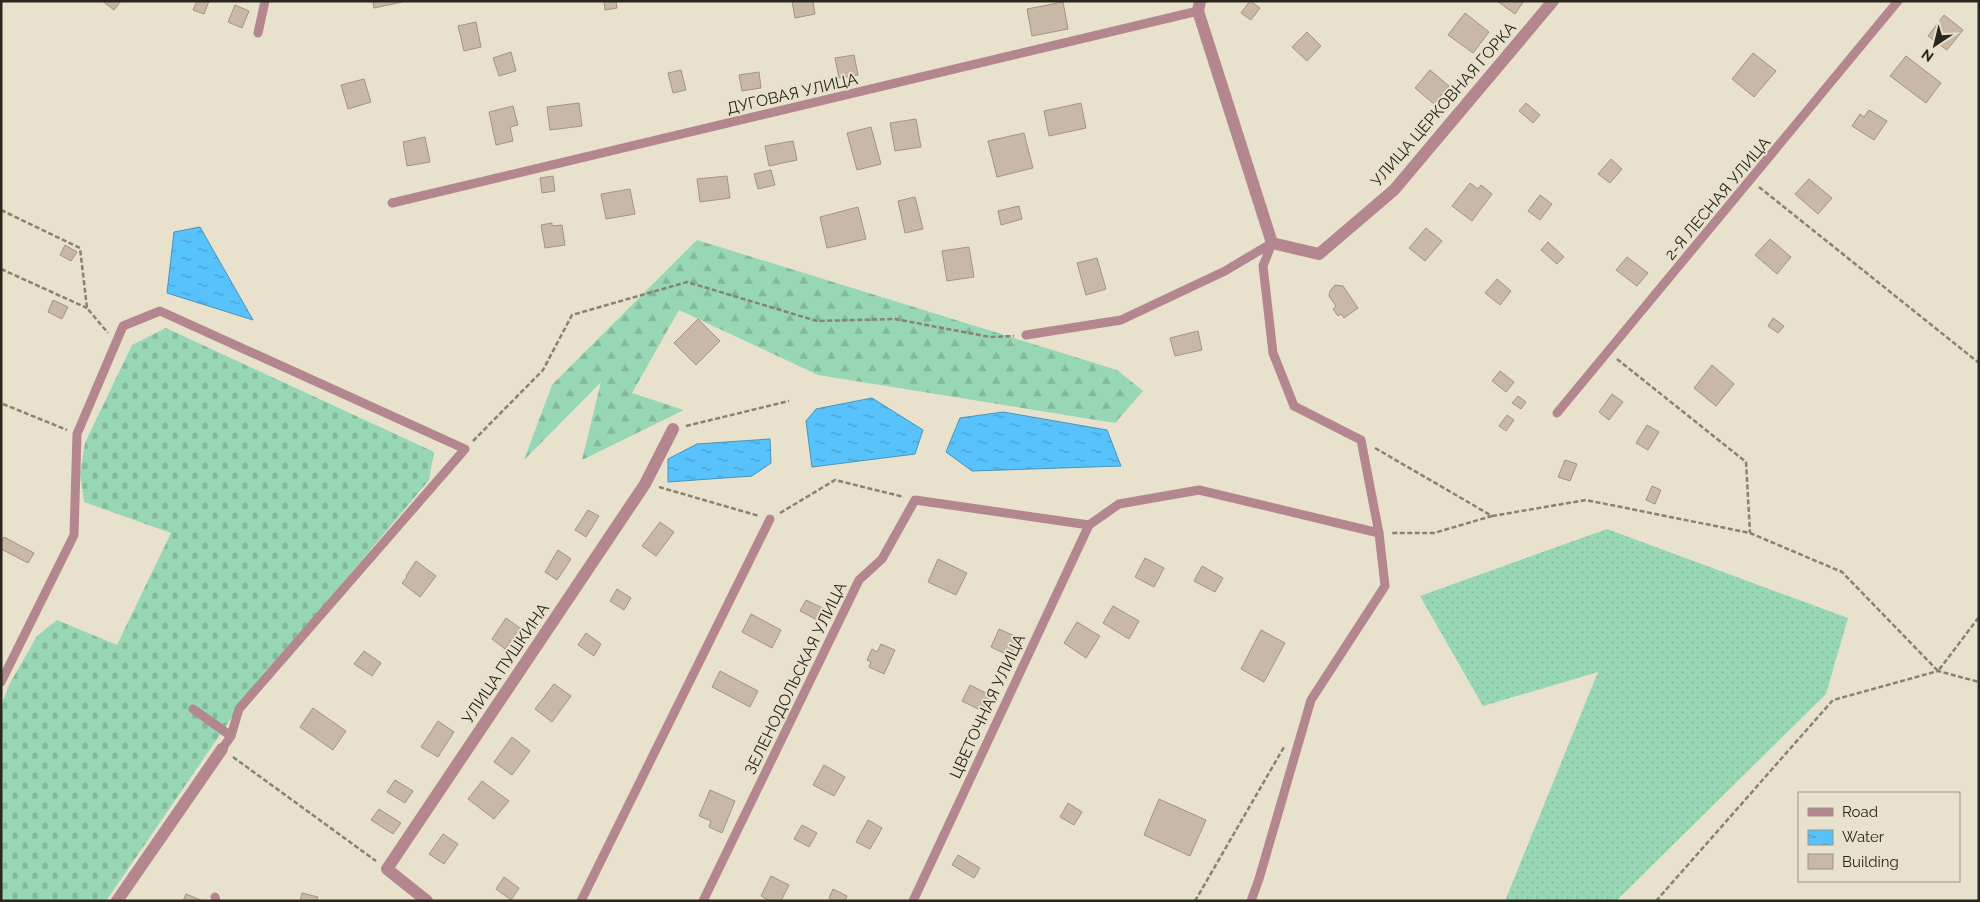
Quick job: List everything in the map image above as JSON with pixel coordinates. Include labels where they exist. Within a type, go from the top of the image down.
[{"type":"street","name":"УЛИЦА ЦЕРКОВНАЯ ГОРКА","points":[[1272,243],[1319,254],[1394,190],[1553,1]]},
{"type":"street","points":[[1199,6],[1272,243]]},
{"type":"street","name":"УЛИЦА ПУШКИНА","points":[[387,869],[645,484],[673,429]]},
{"type":"street","points":[[117,901],[222,749]]},
{"type":"street","points":[[387,869],[427,901]]},
{"type":"lane","points":[[258,33],[265,1]]},
{"type":"lane","name":"2-Я ЛЕСНАЯ УЛИЦА","points":[[1557,413],[1751,181],[1898,1]]},
{"type":"lane","name":"ДУГОВАЯ УЛИЦА","points":[[392,203],[1199,6]]},
{"type":"lane","points":[[1026,335],[1121,320],[1226,271],[1272,243]]},
{"type":"lane","points":[[1251,901],[1311,700],[1385,586],[1379,533],[1361,440],[1294,406],[1273,353],[1263,266],[1272,243]]},
{"type":"lane","points":[[1,682],[74,535],[77,434],[123,326],[160,311],[465,449],[239,709],[231,736],[222,749]]},
{"type":"lane","points":[[915,500],[1089,525],[1119,504],[1199,490],[1379,533]]},
{"type":"lane","name":"ЗЕЛЕНОДОЛЬСКАЯ УЛИЦА","points":[[703,901],[859,580],[882,559],[915,500]]},
{"type":"lane","points":[[581,901],[770,518]]},
{"type":"lane","name":"ЦВЕТОЧНАЯ УЛИЦА","points":[[913,901],[1089,525]]},
{"type":"lane","points":[[193,709],[231,736]]},
{"type":"path","points":[[1751,181],[1979,363]]},
{"type":"path","points":[[1,210],[80,248],[87,308]]},
{"type":"path","points":[[1,269],[87,308],[116,344]]},
{"type":"path","points":[[465,449],[544,370],[572,315],[687,282],[817,321],[895,318],[990,337],[1026,335]]},
{"type":"path","points":[[1608,352],[1746,462],[1750,533]]},
{"type":"path","points":[[673,429],[789,401]]},
{"type":"path","points":[[3,404],[77,434]]},
{"type":"path","points":[[1361,440],[1492,516]]},
{"type":"path","points":[[645,484],[770,518],[835,480],[915,500]]},
{"type":"path","points":[[1379,533],[1434,533],[1492,516],[1586,500],[1750,533],[1842,572],[1938,671]]},
{"type":"path","points":[[1938,671],[1979,617]]},
{"type":"path","points":[[1656,901],[1833,700],[1938,671],[1979,682]]},
{"type":"path","points":[[1195,901],[1286,743]]},
{"type":"path","points":[[222,749],[387,869]]},
{"type":"green space","points":[[697,240],[1117,370],[1143,391],[1115,423],[818,375],[679,310],[632,393],[684,410],[582,460],[601,382],[524,460],[552,385]]},
{"type":"green space","points":[[166,328],[434,452],[429,480],[239,707],[106,901],[1,901],[1,706],[9,685],[37,636],[57,620],[117,645],[171,533],[84,502],[80,474],[85,443],[132,345]]},
{"type":"green space","points":[[1607,529],[1848,618],[1826,694],[1616,901],[1505,901],[1598,672],[1483,706],[1420,596]]},
{"type":"water","points":[[200,227],[253,320],[167,293],[174,232]]},
{"type":"water","points":[[872,398],[923,430],[915,454],[812,467],[806,421],[816,409]]},
{"type":"water","points":[[1003,412],[1107,430],[1121,466],[972,471],[946,452],[960,418]]},
{"type":"water","points":[[770,439],[771,463],[752,476],[668,482],[668,459],[697,444]]},
{"type":"building","points":[[102,1],[121,1],[114,10]]},
{"type":"building","points":[[197,1],[209,1],[204,14],[193,10]]},
{"type":"building","points":[[373,1],[401,1],[402,2],[374,8]]},
{"type":"building","points":[[604,1],[616,1],[617,8],[605,10]]},
{"type":"building","points":[[792,1],[813,1],[815,14],[795,18]]},
{"type":"building","points":[[1250,1],[1260,8],[1251,20],[1241,13]]},
{"type":"building","points":[[1497,1],[1524,1],[1515,14]]},
{"type":"building","points":[[1063,2],[1068,29],[1032,36],[1027,9]]},
{"type":"building","points":[[235,5],[249,11],[242,28],[228,22]]},
{"type":"building","points":[[1465,13],[1489,32],[1473,53],[1448,35]]},
{"type":"building","points":[[1944,15],[1963,30],[1947,50],[1928,36]]},
{"type":"building","points":[[476,22],[481,47],[464,51],[458,26]]},
{"type":"building","points":[[1307,32],[1321,46],[1307,61],[1292,47]]},
{"type":"building","points":[[511,52],[516,71],[499,76],[493,58]]},
{"type":"building","points":[[1753,53],[1776,71],[1754,97],[1732,79]]},
{"type":"building","points":[[854,55],[858,75],[839,78],[835,58]]},
{"type":"building","points":[[1906,56],[1941,83],[1926,103],[1890,76]]},
{"type":"building","points":[[681,70],[686,90],[673,93],[668,73]]},
{"type":"building","points":[[1430,70],[1449,86],[1434,104],[1415,88]]},
{"type":"building","points":[[759,72],[761,88],[742,91],[739,75]]},
{"type":"building","points":[[364,79],[371,102],[348,109],[341,85]]},
{"type":"building","points":[[579,103],[582,126],[550,130],[547,107]]},
{"type":"building","points":[[1081,103],[1086,128],[1049,136],[1044,111]]},
{"type":"building","points":[[1526,103],[1540,115],[1533,123],[1519,111]]},
{"type":"building","points":[[513,106],[518,125],[510,127],[513,141],[496,145],[489,112]]},
{"type":"building","points":[[1869,110],[1887,121],[1874,140],[1852,126],[1860,114],[1864,117]]},
{"type":"building","points":[[916,119],[921,147],[895,151],[890,123]]},
{"type":"building","points":[[871,127],[881,164],[857,170],[847,133]]},
{"type":"building","points":[[1024,133],[1033,168],[997,177],[988,141]]},
{"type":"building","points":[[425,137],[430,162],[407,166],[403,142]]},
{"type":"building","points":[[793,141],[797,160],[769,166],[765,146]]},
{"type":"building","points":[[1611,159],[1622,169],[1610,183],[1598,174]]},
{"type":"building","points":[[771,170],[775,185],[758,189],[754,174]]},
{"type":"building","points":[[553,176],[555,191],[542,193],[540,178]]},
{"type":"building","points":[[727,176],[730,198],[700,202],[697,179]]},
{"type":"building","points":[[1809,179],[1832,198],[1818,214],[1795,194]]},
{"type":"building","points":[[1470,183],[1478,189],[1481,185],[1492,194],[1472,221],[1452,206]]},
{"type":"building","points":[[630,189],[635,214],[606,219],[601,194]]},
{"type":"building","points":[[1540,195],[1552,204],[1540,220],[1528,211]]},
{"type":"building","points":[[915,197],[923,229],[905,233],[898,201]]},
{"type":"building","points":[[1019,206],[1022,219],[1001,225],[998,211]]},
{"type":"building","points":[[858,207],[866,239],[827,248],[820,217]]},
{"type":"building","points":[[552,223],[552,226],[562,225],[565,245],[545,248],[541,225]]},
{"type":"building","points":[[1426,228],[1442,241],[1425,261],[1409,248]]},
{"type":"building","points":[[1770,239],[1791,257],[1777,274],[1755,255]]},
{"type":"building","points":[[1548,242],[1564,257],[1557,264],[1541,250]]},
{"type":"building","points":[[65,245],[77,252],[71,261],[60,255]]},
{"type":"building","points":[[969,247],[974,277],[947,281],[942,251]]},
{"type":"building","points":[[1627,257],[1648,273],[1637,286],[1616,270]]},
{"type":"building","points":[[1097,258],[1106,289],[1086,295],[1077,263]]},
{"type":"building","points":[[1497,279],[1511,291],[1500,305],[1485,293]]},
{"type":"building","points":[[1335,285],[1343,286],[1358,308],[1344,318],[1341,314],[1338,316],[1333,309],[1336,306],[1329,296],[1330,291]]},
{"type":"building","points":[[53,300],[68,307],[62,319],[48,312]]},
{"type":"building","points":[[1773,318],[1784,326],[1778,333],[1768,326]]},
{"type":"building","points":[[698,319],[720,341],[696,365],[674,343]]},
{"type":"building","points":[[1198,331],[1202,350],[1175,356],[1170,338]]},
{"type":"building","points":[[1712,365],[1734,384],[1716,406],[1694,388]]},
{"type":"building","points":[[1500,371],[1514,382],[1506,392],[1492,381]]},
{"type":"building","points":[[1612,394],[1623,402],[1609,420],[1599,412]]},
{"type":"building","points":[[1518,396],[1526,402],[1521,409],[1512,403]]},
{"type":"building","points":[[1507,415],[1514,420],[1506,431],[1499,426]]},
{"type":"building","points":[[1647,425],[1659,432],[1648,450],[1636,443]]},
{"type":"building","points":[[1565,460],[1577,464],[1570,481],[1558,477]]},
{"type":"building","points":[[1652,486],[1661,490],[1655,504],[1646,500]]},
{"type":"building","points":[[588,510],[599,516],[586,537],[575,530]]},
{"type":"building","points":[[660,522],[674,532],[656,556],[642,546]]},
{"type":"building","points":[[4,537],[34,553],[28,563],[1,549],[1,542]]},
{"type":"building","points":[[558,550],[571,559],[557,580],[545,572]]},
{"type":"building","points":[[1145,558],[1164,568],[1154,587],[1135,577]]},
{"type":"building","points":[[938,559],[967,573],[956,595],[928,582]]},
{"type":"building","points":[[416,561],[436,576],[420,597],[402,583]]},
{"type":"building","points":[[1202,566],[1223,578],[1215,592],[1194,581]]},
{"type":"building","points":[[617,589],[631,598],[624,610],[610,601]]},
{"type":"building","points":[[806,600],[827,610],[821,622],[800,611]]},
{"type":"building","points":[[1113,606],[1139,621],[1129,639],[1103,623]]},
{"type":"building","points":[[751,614],[781,630],[772,648],[742,632]]},
{"type":"building","points":[[506,618],[520,628],[505,649],[492,639]]},
{"type":"building","points":[[1077,622],[1100,636],[1086,658],[1064,643]]},
{"type":"building","points":[[999,629],[1019,638],[1010,656],[991,647]]},
{"type":"building","points":[[1261,630],[1285,643],[1264,682],[1241,669]]},
{"type":"building","points":[[586,633],[601,644],[594,656],[578,645]]},
{"type":"building","points":[[881,644],[895,650],[884,674],[869,667],[871,662],[867,660],[872,649],[877,652]]},
{"type":"building","points":[[364,651],[381,663],[372,676],[354,664]]},
{"type":"building","points":[[720,671],[758,691],[750,707],[712,687]]},
{"type":"building","points":[[554,684],[571,696],[552,722],[535,709]]},
{"type":"building","points":[[970,685],[990,695],[982,711],[962,701]]},
{"type":"building","points":[[313,708],[346,731],[333,750],[300,727]]},
{"type":"building","points":[[438,721],[454,732],[438,757],[421,747]]},
{"type":"building","points":[[512,737],[530,751],[512,775],[494,762]]},
{"type":"building","points":[[824,765],[845,777],[834,796],[813,785]]},
{"type":"building","points":[[395,780],[413,791],[405,803],[387,792]]},
{"type":"building","points":[[482,781],[509,801],[494,819],[468,799]]},
{"type":"building","points":[[710,790],[735,801],[722,833],[709,827],[711,821],[699,816]]},
{"type":"building","points":[[1159,799],[1206,820],[1190,856],[1144,835]]},
{"type":"building","points":[[1068,803],[1082,812],[1074,825],[1060,817]]},
{"type":"building","points":[[379,809],[401,823],[393,834],[371,820]]},
{"type":"building","points":[[868,820],[882,828],[870,849],[856,842]]},
{"type":"building","points":[[802,825],[817,833],[809,847],[794,839]]},
{"type":"building","points":[[443,834],[458,844],[444,864],[429,854]]},
{"type":"building","points":[[958,855],[980,868],[974,878],[952,865]]},
{"type":"building","points":[[771,876],[789,885],[781,901],[770,901],[761,896]]},
{"type":"building","points":[[504,877],[519,888],[511,900],[496,889]]},
{"type":"building","points":[[833,889],[847,896],[845,901],[834,901],[829,898]]},
{"type":"building","points":[[302,893],[318,897],[317,901],[300,901]]},
{"type":"building","points":[[186,894],[203,901],[183,901]]}]
